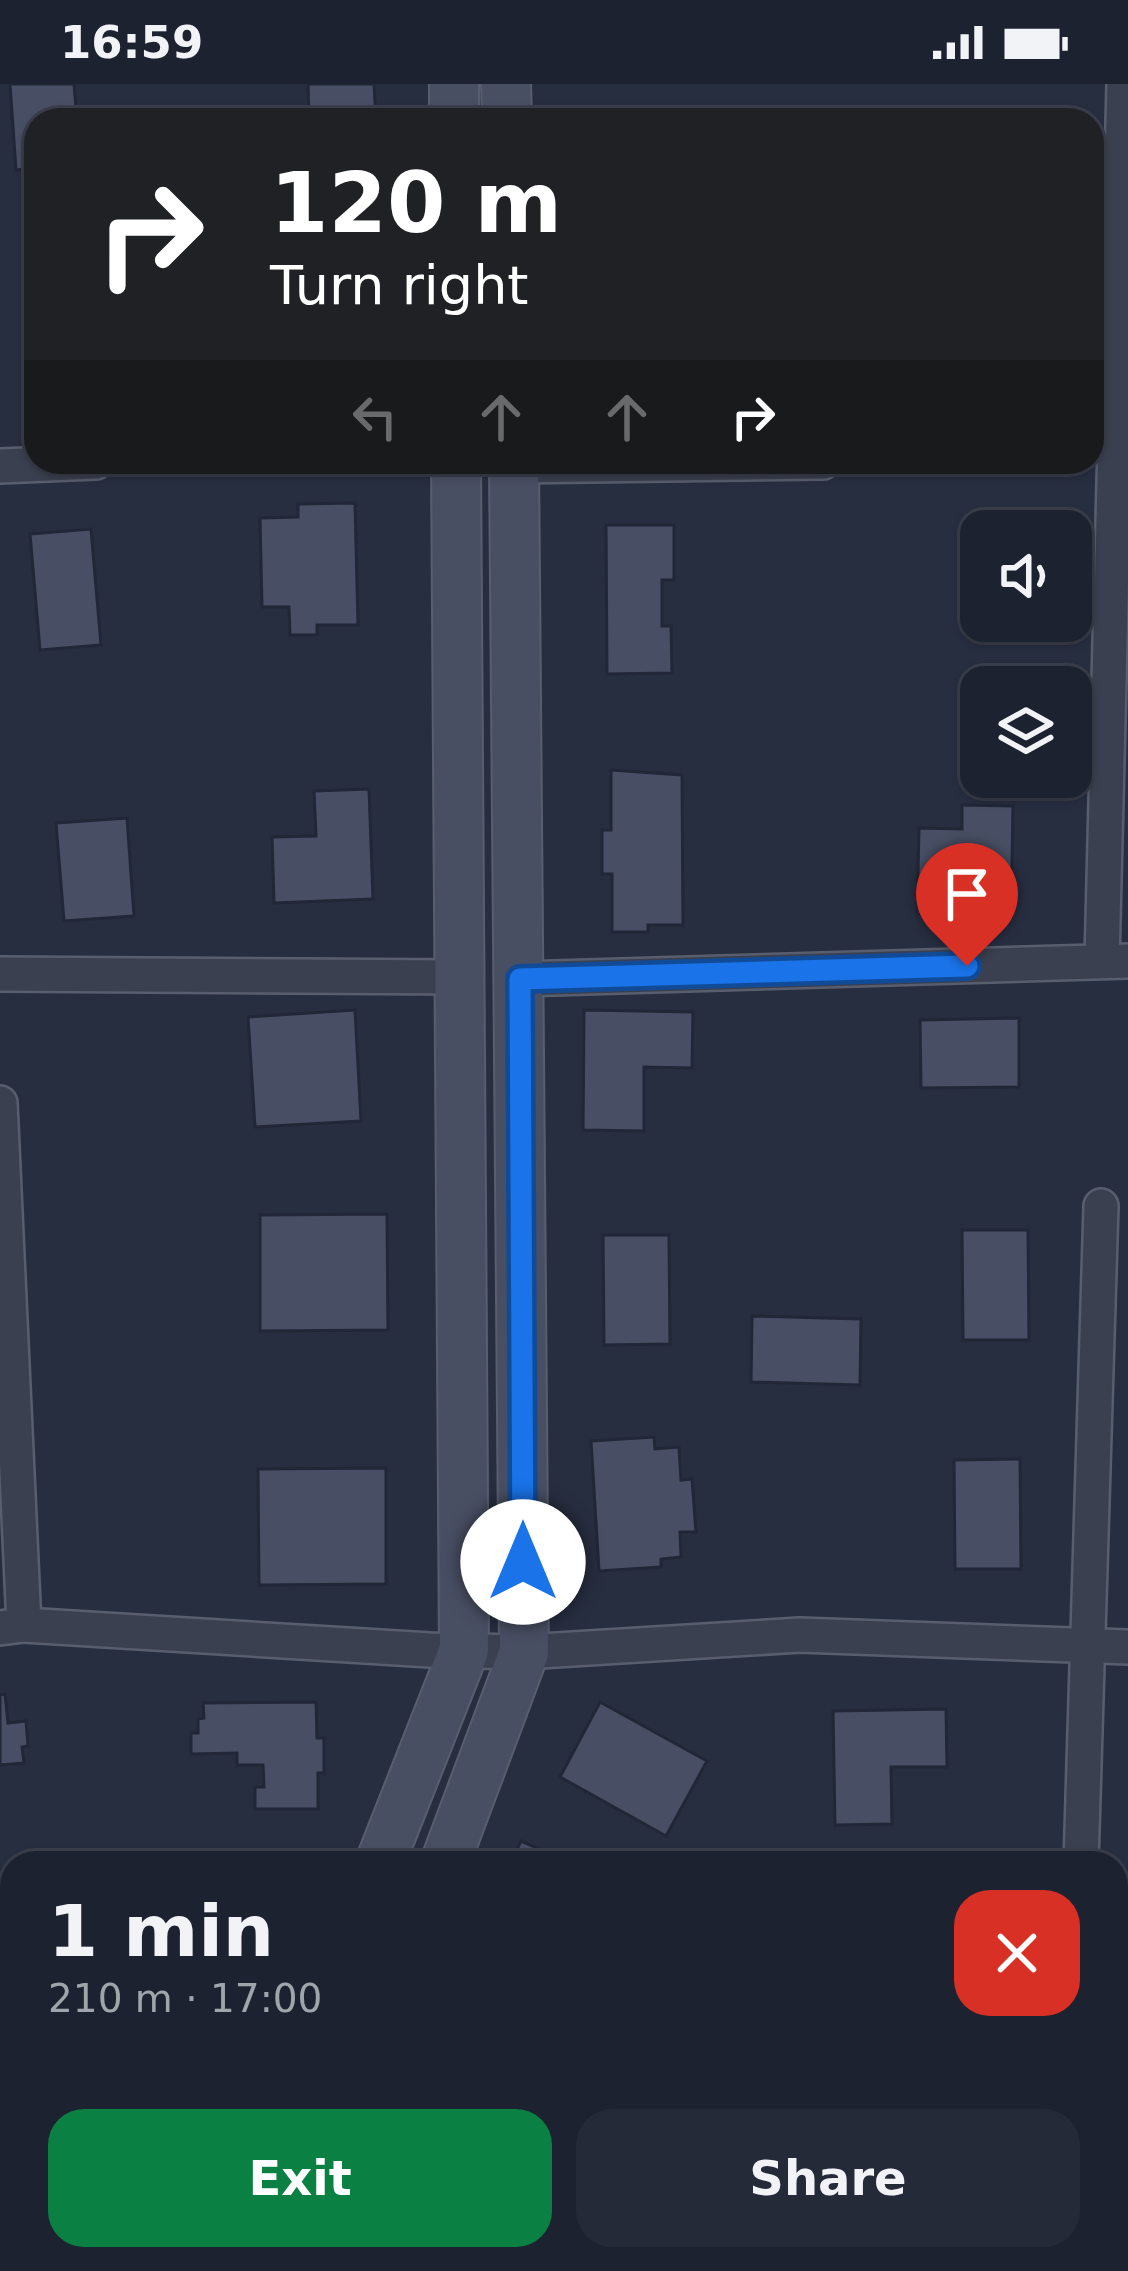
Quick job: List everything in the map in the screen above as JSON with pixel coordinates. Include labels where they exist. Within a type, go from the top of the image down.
[{"type":"main road","points":[[385,1851],[464,1651],[456,474]]},
{"type":"main road","points":[[449,1851],[524,1652],[514,474]]},
{"type":"street","points":[[520,979],[1115,960],[1112,458],[1126,201],[1124,84]]},
{"type":"street","points":[[0,974],[462,977]]},
{"type":"street","points":[[0,1102],[12,1626],[464,1651],[524,1652],[800,1634],[1128,1647]]},
{"type":"street","points":[[1082,1851],[1101,1206]]},
{"type":"building","points":[[10,84],[74,84],[76,108],[24,108],[24,169],[16,170]]},
{"type":"building","points":[[308,84],[374,84],[375,108],[309,108]]},
{"type":"building","points":[[355,503],[358,625],[317,625],[317,635],[290,635],[289,607],[262,607],[260,518],[298,517],[298,504]]},
{"type":"building","points":[[606,525],[674,525],[674,580],[662,580],[662,626],[671,626],[672,673],[607,674]]},
{"type":"building","points":[[91,529],[101,645],[40,650],[30,534]]},
{"type":"building","points":[[611,770],[682,775],[683,925],[612,932],[612,874],[602,874],[602,830],[611,830]]},
{"type":"building","points":[[369,789],[373,899],[274,903],[272,837],[316,836],[314,791]]},
{"type":"building","points":[[962,805],[1013,806],[1011,916],[917,914],[919,828],[962,829]]},
{"type":"building","points":[[127,818],[134,916],[64,921],[56,823]]},
{"type":"building","points":[[355,1010],[361,1121],[255,1127],[248,1017]]},
{"type":"building","points":[[584,1010],[693,1012],[692,1068],[644,1067],[644,1131],[583,1130]]},
{"type":"building","points":[[1019,1018],[1019,1087],[921,1088],[920,1020]]},
{"type":"building","points":[[387,1214],[388,1330],[260,1331],[260,1215]]},
{"type":"building","points":[[962,1230],[1028,1230],[1029,1340],[963,1340]]},
{"type":"building","points":[[603,1235],[669,1235],[670,1344],[604,1345]]},
{"type":"building","points":[[752,1316],[861,1319],[860,1385],[751,1382]]},
{"type":"building","points":[[654,1437],[655,1449],[679,1447],[681,1480],[692,1479],[696,1532],[680,1532],[681,1557],[661,1559],[661,1567],[599,1571],[591,1441]]},
{"type":"building","points":[[1020,1459],[1021,1569],[955,1569],[954,1460]]},
{"type":"building","points":[[386,1468],[386,1584],[259,1585],[258,1469]]},
{"type":"building","points":[[5,1694],[8,1723],[26,1721],[24,1763],[0,1765],[0,1695]]},
{"type":"building","points":[[316,1702],[317,1738],[324,1738],[318,1809],[255,1809],[255,1787],[264,1787],[263,1765],[237,1765],[237,1753],[191,1754],[191,1733],[198,1733],[198,1719],[204,1718],[203,1703]]},
{"type":"building","points":[[600,1702],[707,1761],[666,1836],[560,1777]]},
{"type":"building","points":[[946,1709],[947,1767],[891,1767],[892,1824],[835,1825],[833,1711]]},
{"type":"building","points":[[521,1841],[544,1851],[516,1851]]},
{"type":"route","points":[[523,1562],[520,979],[967,966]]}]
